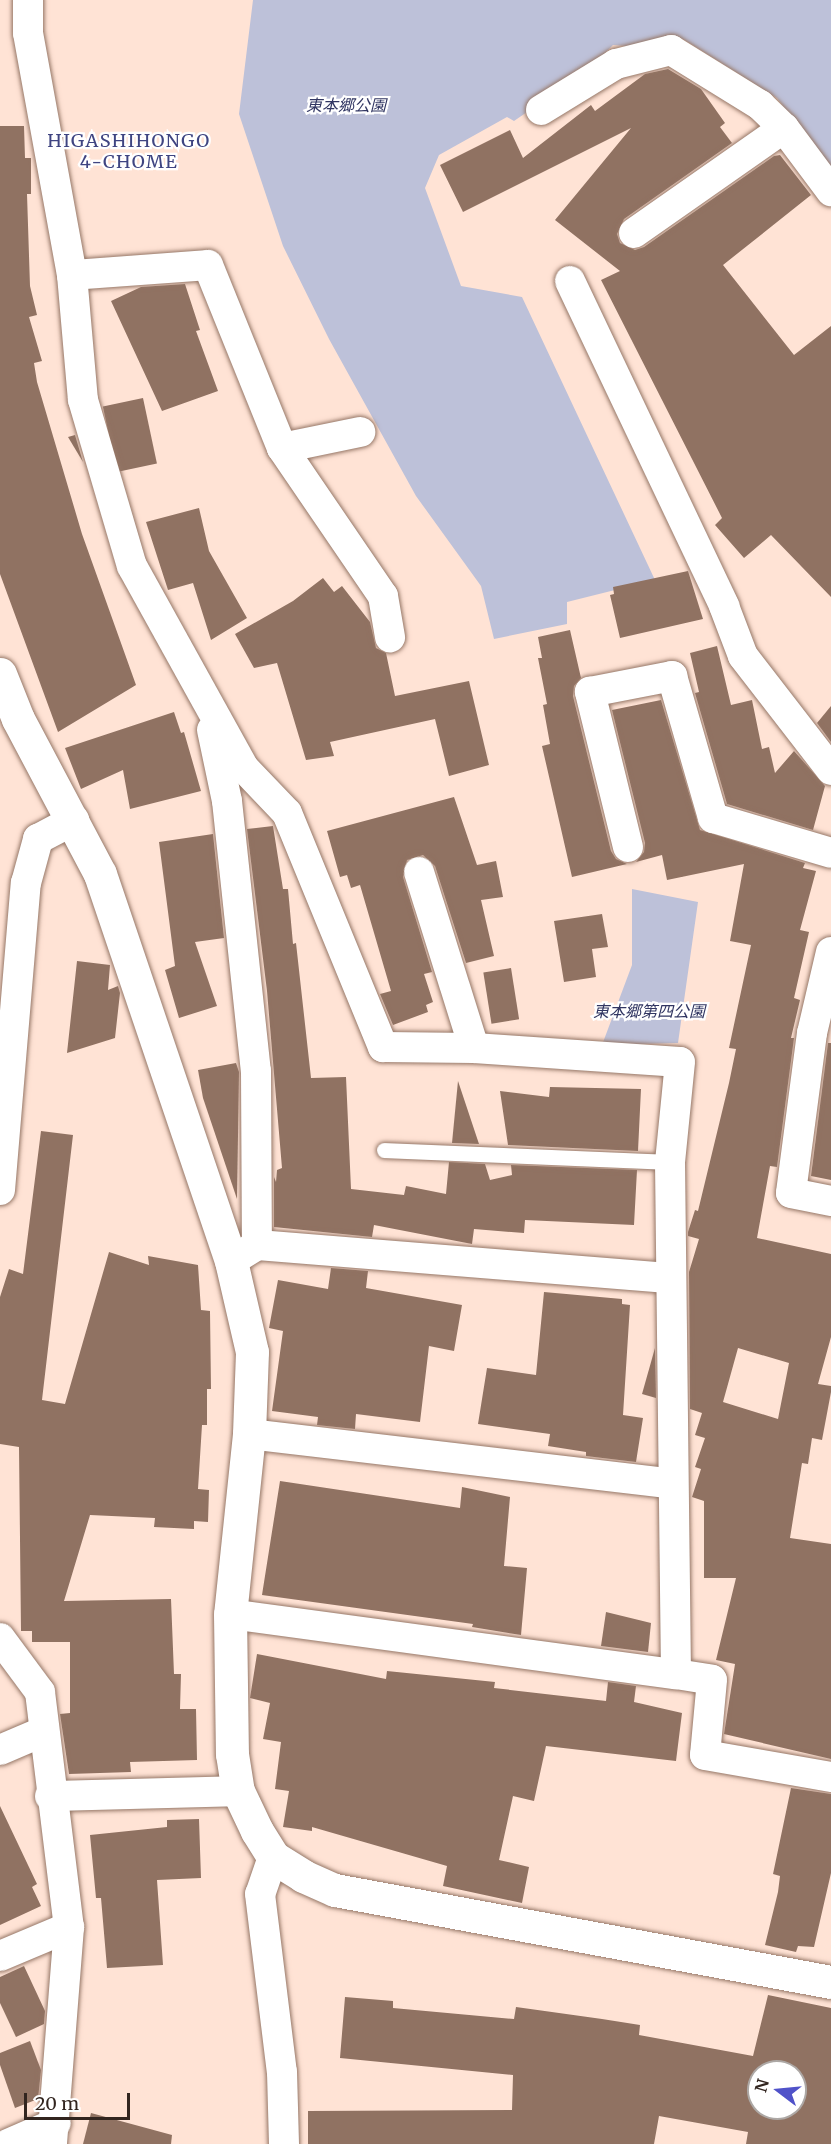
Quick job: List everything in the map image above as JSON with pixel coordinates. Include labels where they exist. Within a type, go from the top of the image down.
[{"type":"street","points":[[28,0],[28,33],[72,275],[83,400],[132,566],[207,707],[244,768],[287,813],[383,1047],[474,1048],[680,1062],[670,1162],[669,1278],[676,1674]]},
{"type":"street","points":[[541,110],[616,64],[671,50],[760,105],[784,128],[831,191]]},
{"type":"street","points":[[634,233],[784,128]]},
{"type":"street","points":[[72,275],[208,265],[282,448],[383,596],[390,638]]},
{"type":"street","points":[[570,281],[724,606],[743,656],[831,770]]},
{"type":"street","points":[[282,448],[360,432]]},
{"type":"street","points":[[0,676],[18,719],[74,820],[100,874],[244,1253]]},
{"type":"street","points":[[628,847],[590,692],[672,676],[713,818],[831,853]]},
{"type":"street","points":[[207,707],[227,801],[256,1071],[244,1253],[252,1352],[249,1434],[230,1614],[232,1754],[238,1791],[273,1857],[303,1876],[335,1890],[831,1982]]},
{"type":"street","points":[[0,1190],[26,883],[38,839],[74,820]]},
{"type":"street","points":[[419,872],[474,1048]]},
{"type":"street","points":[[831,952],[812,1033],[791,1193],[831,1201]]},
{"type":"street","points":[[244,1253],[669,1278]]},
{"type":"street","points":[[249,1434],[672,1484]]},
{"type":"street","points":[[230,1614],[712,1680],[705,1755],[831,1777]]},
{"type":"street","points":[[0,1638],[40,1692],[42,1732],[69,1927],[54,2133],[8,2144]]},
{"type":"street","points":[[0,1750],[42,1732]]},
{"type":"street","points":[[50,1796],[238,1791]]},
{"type":"street","points":[[273,1857],[260,1894],[282,2072],[284,2144]]},
{"type":"street","points":[[0,1956],[69,1927]]},
{"type":"lane","points":[[384,1150],[670,1162]]},
{"type":"green space","name":"東本郷公園","points":[[253,0],[831,0],[831,170],[777,98],[683,39],[640,47],[613,45],[588,70],[514,121],[507,117],[439,155],[425,188],[461,286],[522,297],[655,580],[567,602],[567,624],[494,639],[481,586],[416,496],[329,339],[283,246],[239,114]]},
{"type":"green space","name":"東本郷第四公園","points":[[632,889],[698,902],[678,1043],[602,1045],[632,965]]},
{"type":"building","points":[[668,69],[701,89],[725,123],[720,127],[732,143],[624,219],[617,234],[620,243],[635,250],[644,247],[774,156],[780,155],[811,195],[723,265],[794,355],[831,326],[831,597],[771,535],[744,558],[715,525],[722,518],[601,280],[620,271],[555,220],[631,128],[463,212],[440,165],[510,130],[523,158],[591,105],[595,111],[645,74]]},
{"type":"building","points":[[0,126],[24,126],[25,158],[31,158],[31,194],[27,194],[30,286],[37,315],[29,317],[42,361],[34,363],[37,382],[82,534],[136,685],[58,732],[0,574]]},
{"type":"building","points":[[185,284],[200,330],[196,331],[218,391],[162,411],[111,301],[141,287]]},
{"type":"building","points":[[143,398],[157,464],[117,472],[103,407]]},
{"type":"building","points":[[75,435],[83,462],[68,437]]},
{"type":"building","points":[[199,508],[209,551],[247,618],[211,640],[193,583],[168,590],[146,522]]},
{"type":"building","points":[[688,571],[703,619],[620,638],[610,595],[614,594],[613,587]]},
{"type":"building","points":[[323,578],[334,592],[342,586],[370,622],[376,648],[386,653],[395,696],[469,681],[489,765],[449,776],[435,719],[330,742],[334,756],[306,760],[277,663],[254,668],[235,634],[293,601]]},
{"type":"building","points":[[570,630],[581,678],[574,686],[573,696],[611,851],[616,859],[627,864],[572,877],[542,746],[550,744],[543,705],[547,704],[538,658],[542,658],[538,637]]},
{"type":"building","points":[[717,646],[731,705],[752,700],[762,749],[769,747],[775,773],[794,751],[825,786],[813,830],[727,804],[695,693],[699,692],[690,653]]},
{"type":"building","points":[[661,700],[700,830],[805,863],[803,868],[816,871],[800,930],[809,932],[794,998],[800,1000],[791,1038],[794,1038],[777,1167],[770,1166],[757,1238],[831,1254],[831,1337],[818,1384],[831,1386],[831,1392],[822,1440],[812,1438],[808,1464],[802,1463],[790,1538],[831,1544],[831,1759],[724,1734],[735,1664],[716,1660],[736,1578],[704,1578],[704,1501],[692,1497],[701,1469],[695,1467],[705,1438],[695,1435],[702,1413],[690,1409],[689,1272],[699,1239],[688,1236],[688,1232],[695,1210],[698,1211],[736,1049],[729,1048],[751,945],[730,941],[744,864],[667,880],[662,855],[636,862],[644,852],[645,843],[612,710]],"holes":[[[738,1348],[789,1363],[778,1419],[723,1402]]]},
{"type":"building","points":[[831,706],[831,742],[817,723]]},
{"type":"building","points":[[174,712],[181,733],[184,732],[201,791],[130,809],[123,770],[81,789],[65,748]]},
{"type":"building","points":[[454,797],[477,865],[496,861],[503,897],[481,900],[494,956],[466,963],[435,866],[423,855],[407,860],[403,877],[432,972],[424,974],[433,1002],[426,1005],[428,1012],[393,1025],[380,994],[391,991],[360,885],[351,888],[347,875],[340,877],[327,831]]},
{"type":"building","points":[[273,826],[283,889],[288,889],[311,1078],[346,1077],[351,1189],[404,1195],[406,1186],[446,1194],[449,1162],[485,1164],[490,1180],[512,1175],[511,1165],[637,1170],[634,1225],[525,1220],[524,1233],[474,1229],[472,1244],[374,1225],[372,1237],[274,1227],[274,1177],[276,1182],[277,1170],[282,1168],[267,991],[247,829]]},
{"type":"building","points":[[213,834],[224,938],[195,942],[217,1006],[179,1018],[165,970],[175,966],[159,842]]},
{"type":"building","points":[[602,914],[608,947],[592,949],[596,977],[564,982],[554,921]]},
{"type":"building","points":[[77,961],[110,965],[108,990],[118,986],[120,993],[115,1038],[67,1053]]},
{"type":"building","points":[[511,968],[519,1019],[491,1024],[483,972]]},
{"type":"building","points":[[828,1043],[831,1043],[831,1180],[811,1176]]},
{"type":"building","points":[[236,1063],[239,1072],[237,1199],[203,1098],[198,1070]]},
{"type":"building","points":[[458,1081],[479,1144],[452,1143]]},
{"type":"building","points":[[550,1087],[641,1089],[638,1151],[508,1145],[500,1091],[549,1097]]},
{"type":"building","points":[[41,1131],[73,1135],[42,1400],[65,1404],[109,1252],[149,1265],[148,1256],[198,1265],[201,1310],[210,1311],[211,1389],[207,1389],[207,1425],[202,1425],[198,1489],[209,1490],[208,1522],[194,1521],[194,1529],[154,1527],[155,1518],[90,1515],[64,1601],[171,1599],[174,1674],[181,1674],[180,1709],[196,1709],[197,1760],[130,1762],[131,1772],[69,1774],[60,1714],[70,1713],[70,1642],[32,1642],[32,1631],[21,1631],[19,1447],[0,1444],[0,1297],[9,1269],[23,1274]]},
{"type":"building","points":[[331,1268],[368,1271],[366,1288],[462,1305],[454,1351],[429,1346],[420,1422],[356,1414],[355,1429],[317,1425],[318,1417],[272,1411],[283,1331],[269,1328],[278,1280],[328,1289]]},
{"type":"building","points":[[544,1292],[622,1299],[622,1304],[630,1305],[623,1415],[643,1418],[636,1462],[586,1456],[586,1452],[548,1446],[550,1434],[478,1424],[487,1368],[536,1375]]},
{"type":"building","points":[[655,1348],[656,1398],[642,1394]]},
{"type":"building","points":[[280,1481],[460,1508],[462,1487],[510,1497],[504,1566],[527,1568],[521,1635],[472,1627],[473,1624],[262,1595]]},
{"type":"building","points":[[606,1612],[651,1623],[648,1652],[601,1646]]},
{"type":"building","points":[[257,1654],[386,1679],[387,1671],[495,1682],[494,1688],[606,1701],[608,1682],[636,1686],[634,1702],[682,1713],[676,1761],[546,1746],[534,1801],[513,1796],[499,1860],[529,1867],[522,1903],[443,1886],[447,1866],[312,1827],[312,1831],[283,1827],[289,1791],[275,1789],[281,1742],[263,1739],[270,1703],[250,1698]]},
{"type":"building","points":[[791,1788],[831,1794],[831,1873],[814,1947],[798,1946],[796,1952],[765,1945],[778,1892],[780,1876],[773,1874]]},
{"type":"building","points":[[0,1806],[37,1884],[32,1887],[41,1906],[0,1925]]},
{"type":"building","points":[[199,1819],[201,1878],[157,1880],[163,1965],[107,1968],[101,1898],[96,1898],[90,1835],[167,1827],[167,1820]]},
{"type":"building","points":[[24,1966],[45,2011],[44,2024],[16,2037],[0,2003],[0,1977]]},
{"type":"building","points":[[768,1995],[831,2008],[831,2144],[746,2144],[748,2132],[659,2116],[654,2144],[308,2144],[308,2111],[512,2110],[513,2075],[340,2058],[345,1997],[393,2001],[393,2008],[514,2019],[516,2007],[640,2025],[639,2035],[753,2056]]},
{"type":"building","points":[[30,2041],[41,2070],[38,2099],[15,2108],[0,2065],[0,2053]]},
{"type":"building","points":[[91,2113],[172,2135],[171,2144],[83,2144]]},
{"type":"district","name":"HIGASHIHONGO 4-CHOME","points":[[129,152]]}]
